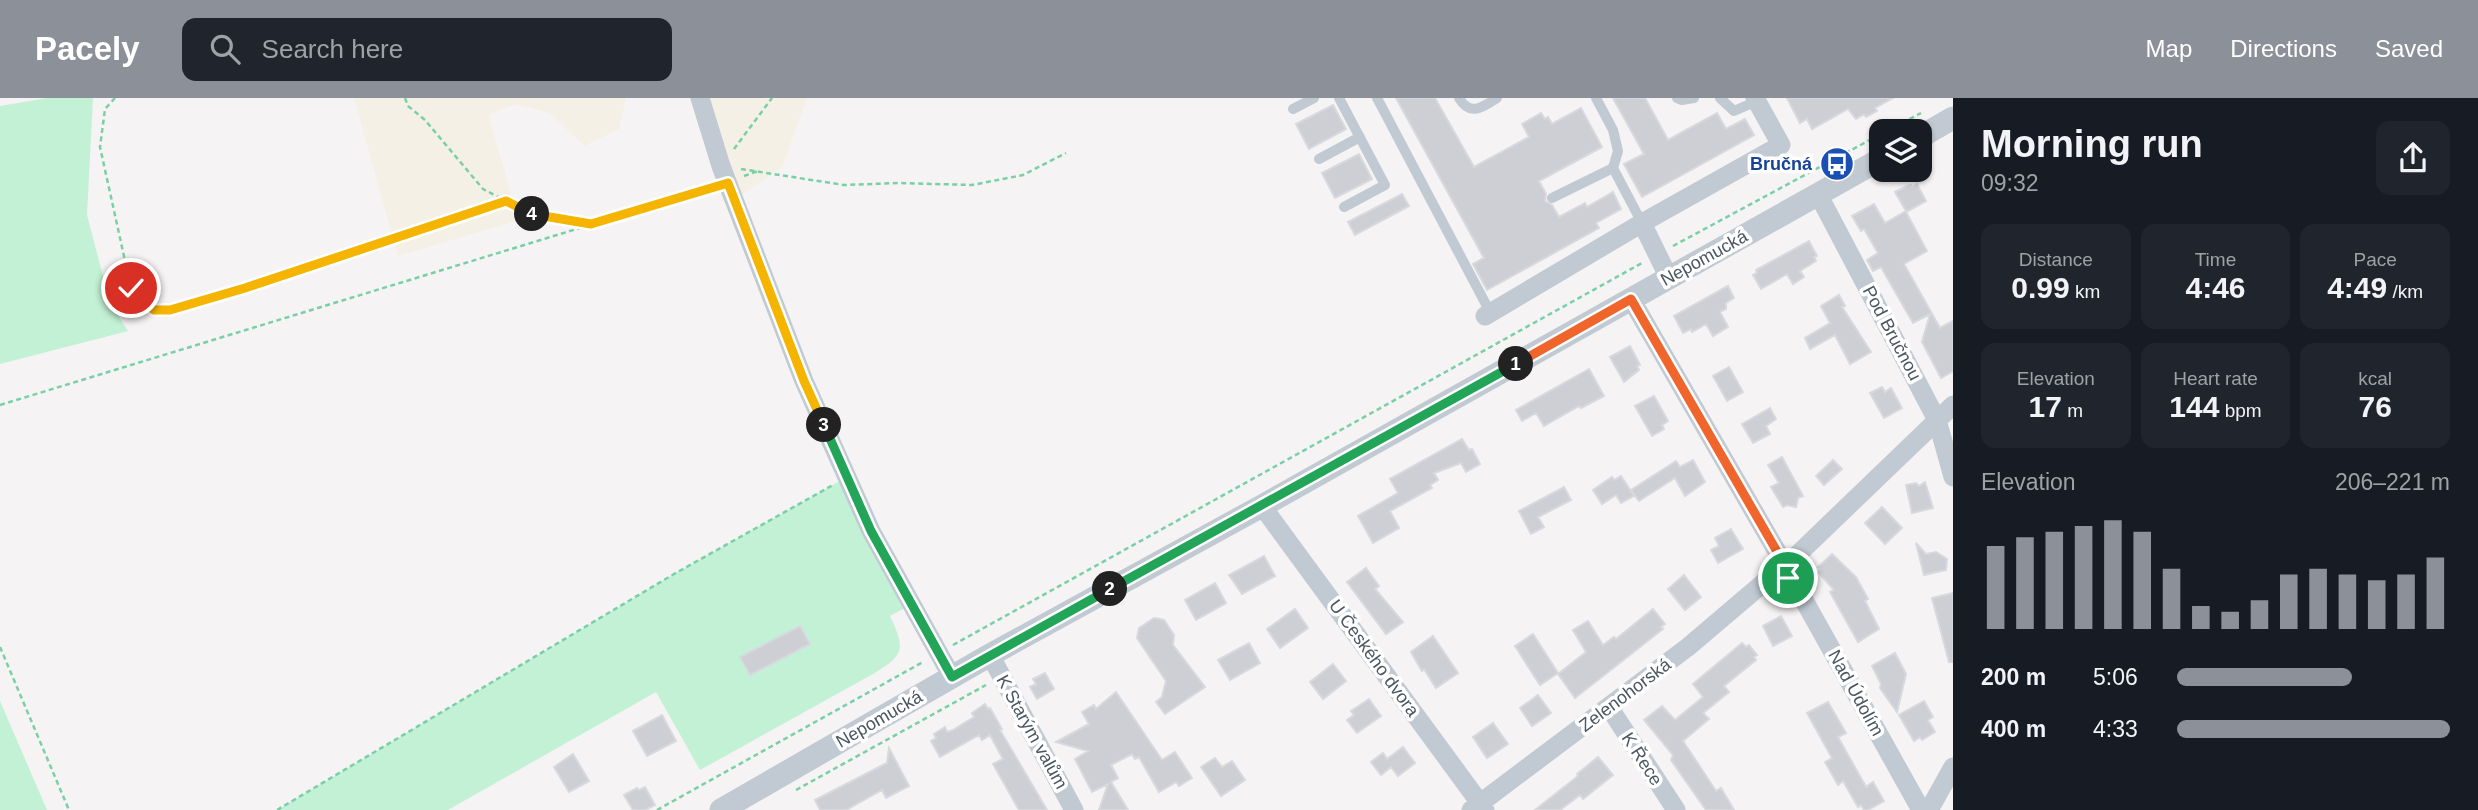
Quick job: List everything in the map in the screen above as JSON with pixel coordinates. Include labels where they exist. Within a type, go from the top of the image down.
[{"type":"street","points":[[700,98],[724,174],[804,381],[871,531],[952,677]]},
{"type":"street","points":[[1488,314],[1781,145],[1756,100]]},
{"type":"street","points":[[1932,130],[1953,118]]},
{"type":"street","name":"Nepomucká","points":[[720,810],[990,655],[1262,506],[1869,166]]},
{"type":"street","name":"Pod Bručnou","points":[[1818,194],[1937,419],[1953,477]]},
{"type":"street","points":[[1642,223],[1669,278]]},
{"type":"street","name":"Nad Údolím","points":[[1631,299],[1922,810]]},
{"type":"street","name":"Zelenohorská","points":[[1479,808],[1688,647],[1785,566],[1953,405]]},
{"type":"street","name":"U Českého dvora","points":[[1262,506],[1479,808]]},
{"type":"street","name":"K Starým valům","points":[[990,655],[1074,810]]},
{"type":"street","name":"K Řece","points":[[1609,707],[1676,810]]},
{"type":"street","points":[[1929,810],[1953,767]]},
{"type":"lane","points":[[1293,109],[1314,98]]},
{"type":"lane","points":[[1339,98],[1385,185],[1345,207]]},
{"type":"lane","points":[[1377,98],[1488,314]]},
{"type":"lane","points":[[1459,98],[1463,105],[1472,110],[1497,98]]},
{"type":"lane","points":[[1596,98],[1613,130],[1618,151],[1613,168],[1642,223]]},
{"type":"lane","points":[[1677,98],[1694,98]]},
{"type":"lane","points":[[1720,98],[1734,111],[1756,100]]},
{"type":"lane","points":[[1319,159],[1360,137]]},
{"type":"lane","points":[[1552,198],[1613,168]]},
{"type":"path","points":[[115,98],[105,110],[100,147],[131,288],[154,310],[170,310],[245,288],[506,201]]},
{"type":"path","points":[[405,98],[408,106],[425,120],[484,189],[535,215],[591,224]]},
{"type":"path","points":[[724,174],[772,98]]},
{"type":"path","points":[[1909,119],[1928,109]]},
{"type":"path","points":[[657,810],[1658,254],[1869,140]]},
{"type":"path","points":[[0,405],[591,224],[724,174],[758,172],[844,185],[972,185],[1023,175],[1066,153]]},
{"type":"path","points":[[724,174],[758,172]]},
{"type":"path","points":[[276,810],[663,581],[847,477]]},
{"type":"path","points":[[0,647],[69,810]]},
{"type":"path","points":[[791,793],[1002,677]]},
{"type":"green space","points":[[47,98],[93,98],[87,215],[110,303],[128,331],[0,364],[0,106]]},
{"type":"green space","points":[[847,477],[912,604],[890,616],[900,644],[899,651],[891,662],[873,674],[700,770],[656,692],[448,810],[277,810],[674,574]]},
{"type":"green space","points":[[0,701],[47,810],[0,810]]},
{"type":"sand","points":[[354,98],[626,98],[619,129],[584,146],[550,113],[516,104],[488,115],[519,220],[398,256]]},
{"type":"sand","points":[[701,98],[807,98],[782,167],[734,200]]},
{"type":"building","points":[[1396,98],[1435,98],[1474,167],[1529,137],[1522,124],[1541,113],[1545,119],[1548,117],[1552,124],[1581,108],[1602,147],[1539,181],[1546,194],[1545,201],[1552,205],[1559,217],[1585,203],[1587,207],[1613,192],[1621,209],[1596,223],[1599,228],[1487,290],[1473,264],[1484,258]]},
{"type":"building","points":[[1613,98],[1645,98],[1668,140],[1717,113],[1726,129],[1745,119],[1754,135],[1642,197],[1624,164],[1644,154]]},
{"type":"building","points":[[1787,98],[1893,98],[1875,108],[1877,111],[1866,117],[1864,114],[1856,119],[1848,109],[1812,129],[1807,119],[1800,123]]},
{"type":"building","points":[[1333,105],[1346,129],[1309,149],[1296,124]]},
{"type":"building","points":[[1359,154],[1372,179],[1335,198],[1322,173]]},
{"type":"building","points":[[1917,184],[1926,201],[1906,212],[1927,251],[1904,264],[1940,328],[1953,321],[1953,371],[1941,378],[1922,342],[1930,314],[1913,323],[1881,267],[1873,271],[1867,260],[1878,253],[1864,229],[1861,231],[1852,216],[1874,204],[1885,223],[1906,211],[1895,192]]},
{"type":"building","points":[[1402,194],[1409,206],[1355,235],[1348,222]]},
{"type":"building","points":[[1809,241],[1817,256],[1814,257],[1816,261],[1800,271],[1804,277],[1793,284],[1787,274],[1761,289],[1753,275],[1757,273],[1756,270]]},
{"type":"building","points":[[1728,286],[1734,298],[1726,303],[1726,309],[1720,312],[1728,327],[1713,336],[1706,324],[1692,332],[1691,329],[1683,333],[1674,316]]},
{"type":"building","points":[[1839,295],[1845,306],[1842,307],[1871,352],[1850,364],[1835,335],[1810,349],[1805,338],[1830,323],[1821,306]]},
{"type":"building","points":[[1630,346],[1640,365],[1637,366],[1639,370],[1624,382],[1610,357]]},
{"type":"building","points":[[1729,367],[1743,392],[1727,401],[1713,376]]},
{"type":"building","points":[[1589,369],[1604,396],[1581,408],[1579,406],[1544,426],[1536,413],[1522,421],[1516,410]]},
{"type":"building","points":[[1882,387],[1885,392],[1891,388],[1902,408],[1884,418],[1870,393]]},
{"type":"building","points":[[1654,396],[1668,421],[1662,425],[1664,429],[1652,436],[1635,406]]},
{"type":"building","points":[[1770,408],[1776,419],[1766,426],[1770,434],[1753,443],[1742,424]]},
{"type":"building","points":[[1462,439],[1469,450],[1472,449],[1480,464],[1466,472],[1461,463],[1434,473],[1438,480],[1430,485],[1432,488],[1390,511],[1399,528],[1373,543],[1358,516],[1398,493],[1390,479]]},
{"type":"building","points":[[1782,457],[1803,496],[1798,498],[1796,507],[1783,507],[1771,487],[1779,483],[1768,465]]},
{"type":"building","points":[[1693,460],[1705,482],[1685,496],[1675,478],[1639,501],[1631,490],[1676,461],[1680,467]]},
{"type":"building","points":[[1833,460],[1842,469],[1824,485],[1816,476]]},
{"type":"building","points":[[1621,476],[1634,496],[1621,503],[1616,495],[1602,504],[1593,490],[1612,477],[1614,480]]},
{"type":"building","points":[[1925,482],[1933,508],[1912,513],[1906,485],[1916,483],[1919,486]]},
{"type":"building","points":[[1564,487],[1571,500],[1538,517],[1544,527],[1531,534],[1519,511]]},
{"type":"building","points":[[1882,507],[1902,528],[1885,544],[1865,523]]},
{"type":"building","points":[[1731,529],[1743,549],[1718,563],[1711,550],[1719,546],[1715,538]]},
{"type":"building","points":[[1916,543],[1926,554],[1936,552],[1947,559],[1946,570],[1924,575]]},
{"type":"building","points":[[1832,554],[1856,577],[1879,629],[1858,642],[1830,592],[1834,590],[1818,572],[1818,567]]},
{"type":"building","points":[[1264,556],[1275,576],[1242,594],[1229,575]]},
{"type":"building","points":[[1366,568],[1379,586],[1375,589],[1403,622],[1386,634],[1347,582]]},
{"type":"building","points":[[1684,575],[1701,597],[1685,610],[1668,589]]},
{"type":"building","points":[[1215,583],[1226,603],[1196,620],[1185,600]]},
{"type":"building","points":[[1953,593],[1953,662],[1949,662],[1932,598]]},
{"type":"building","points":[[1295,609],[1308,628],[1280,648],[1267,629]]},
{"type":"building","points":[[1653,609],[1665,624],[1661,627],[1663,629],[1575,698],[1558,674],[1586,652],[1573,630],[1588,621],[1603,645],[1614,637],[1616,639]]},
{"type":"building","points":[[1781,616],[1792,636],[1773,646],[1763,626]]},
{"type":"building","points":[[1154,618],[1164,620],[1174,635],[1173,645],[1205,687],[1165,714],[1156,702],[1162,697],[1166,681],[1137,638],[1139,628]]},
{"type":"building","points":[[800,626],[810,644],[750,675],[740,657]]},
{"type":"building","points":[[1533,634],[1558,673],[1540,685],[1515,646]]},
{"type":"building","points":[[1433,636],[1458,673],[1436,688],[1411,652]]},
{"type":"building","points":[[1249,643],[1260,663],[1230,680],[1218,660]]},
{"type":"building","points":[[1742,643],[1746,647],[1749,645],[1757,655],[1754,657],[1756,660],[1724,686],[1729,692],[1703,713],[1709,719],[1683,741],[1716,791],[1721,788],[1734,810],[1706,810],[1671,760],[1673,755],[1644,720],[1662,706],[1675,720],[1703,697],[1693,684]]},
{"type":"building","points":[[1895,653],[1906,674],[1897,712],[1880,688],[1881,684],[1872,666]]},
{"type":"building","points":[[1333,664],[1346,681],[1323,699],[1310,682]]},
{"type":"building","points":[[1045,673],[1054,689],[1037,699],[1030,687],[1036,684],[1033,679]]},
{"type":"building","points":[[1116,692],[1162,760],[1175,752],[1192,778],[1179,786],[1176,782],[1159,792],[1139,757],[1135,759],[1132,754],[1111,765],[1118,778],[1111,782],[1128,810],[1099,810],[1108,784],[1092,792],[1075,759],[1088,751],[1056,742],[1089,724],[1082,712],[1094,705],[1096,709]]},
{"type":"building","points":[[1538,695],[1551,713],[1532,726],[1520,708]]},
{"type":"building","points":[[1369,699],[1381,716],[1357,733],[1347,720],[1354,715],[1351,711]]},
{"type":"building","points":[[1924,701],[1933,717],[1928,720],[1935,732],[1922,740],[1920,737],[1914,741],[1899,715]]},
{"type":"building","points":[[1828,702],[1846,733],[1838,737],[1866,787],[1873,782],[1884,801],[1868,810],[1864,810],[1861,805],[1858,807],[1843,781],[1838,785],[1825,762],[1832,758],[1807,713]]},
{"type":"building","points":[[985,704],[990,708],[1047,810],[1019,810],[993,764],[1003,759],[990,735],[982,740],[979,735],[940,757],[931,741],[936,738],[934,734],[945,727],[947,732],[953,730],[974,717],[972,713]]},
{"type":"building","points":[[662,715],[676,741],[647,756],[633,731]]},
{"type":"building","points":[[1493,723],[1508,744],[1487,758],[1473,737]]},
{"type":"building","points":[[1403,747],[1415,763],[1398,776],[1391,767],[1381,775],[1371,762],[1383,753],[1387,759]]},
{"type":"building","points":[[889,748],[909,786],[886,798],[882,790],[846,810],[820,810],[815,800],[887,763]]},
{"type":"building","points":[[573,754],[589,781],[569,792],[554,767]]},
{"type":"building","points":[[1598,757],[1613,775],[1583,799],[1580,795],[1560,810],[1535,810],[1578,776],[1577,774]]},
{"type":"building","points":[[1215,758],[1222,767],[1232,761],[1245,780],[1221,796],[1201,767]]},
{"type":"building","points":[[645,787],[655,805],[645,810],[633,810],[624,795]]},
{"type":"place","name":"Bručná","points":[[1837,164]]},
{"type":"route","points":[[131,288],[154,310],[170,310],[245,288],[506,201],[535,215],[591,224],[728,183],[804,381],[871,531],[952,677],[1631,299],[1779,555],[1774,560],[1773,570],[1780,578],[1788,578]]}]
